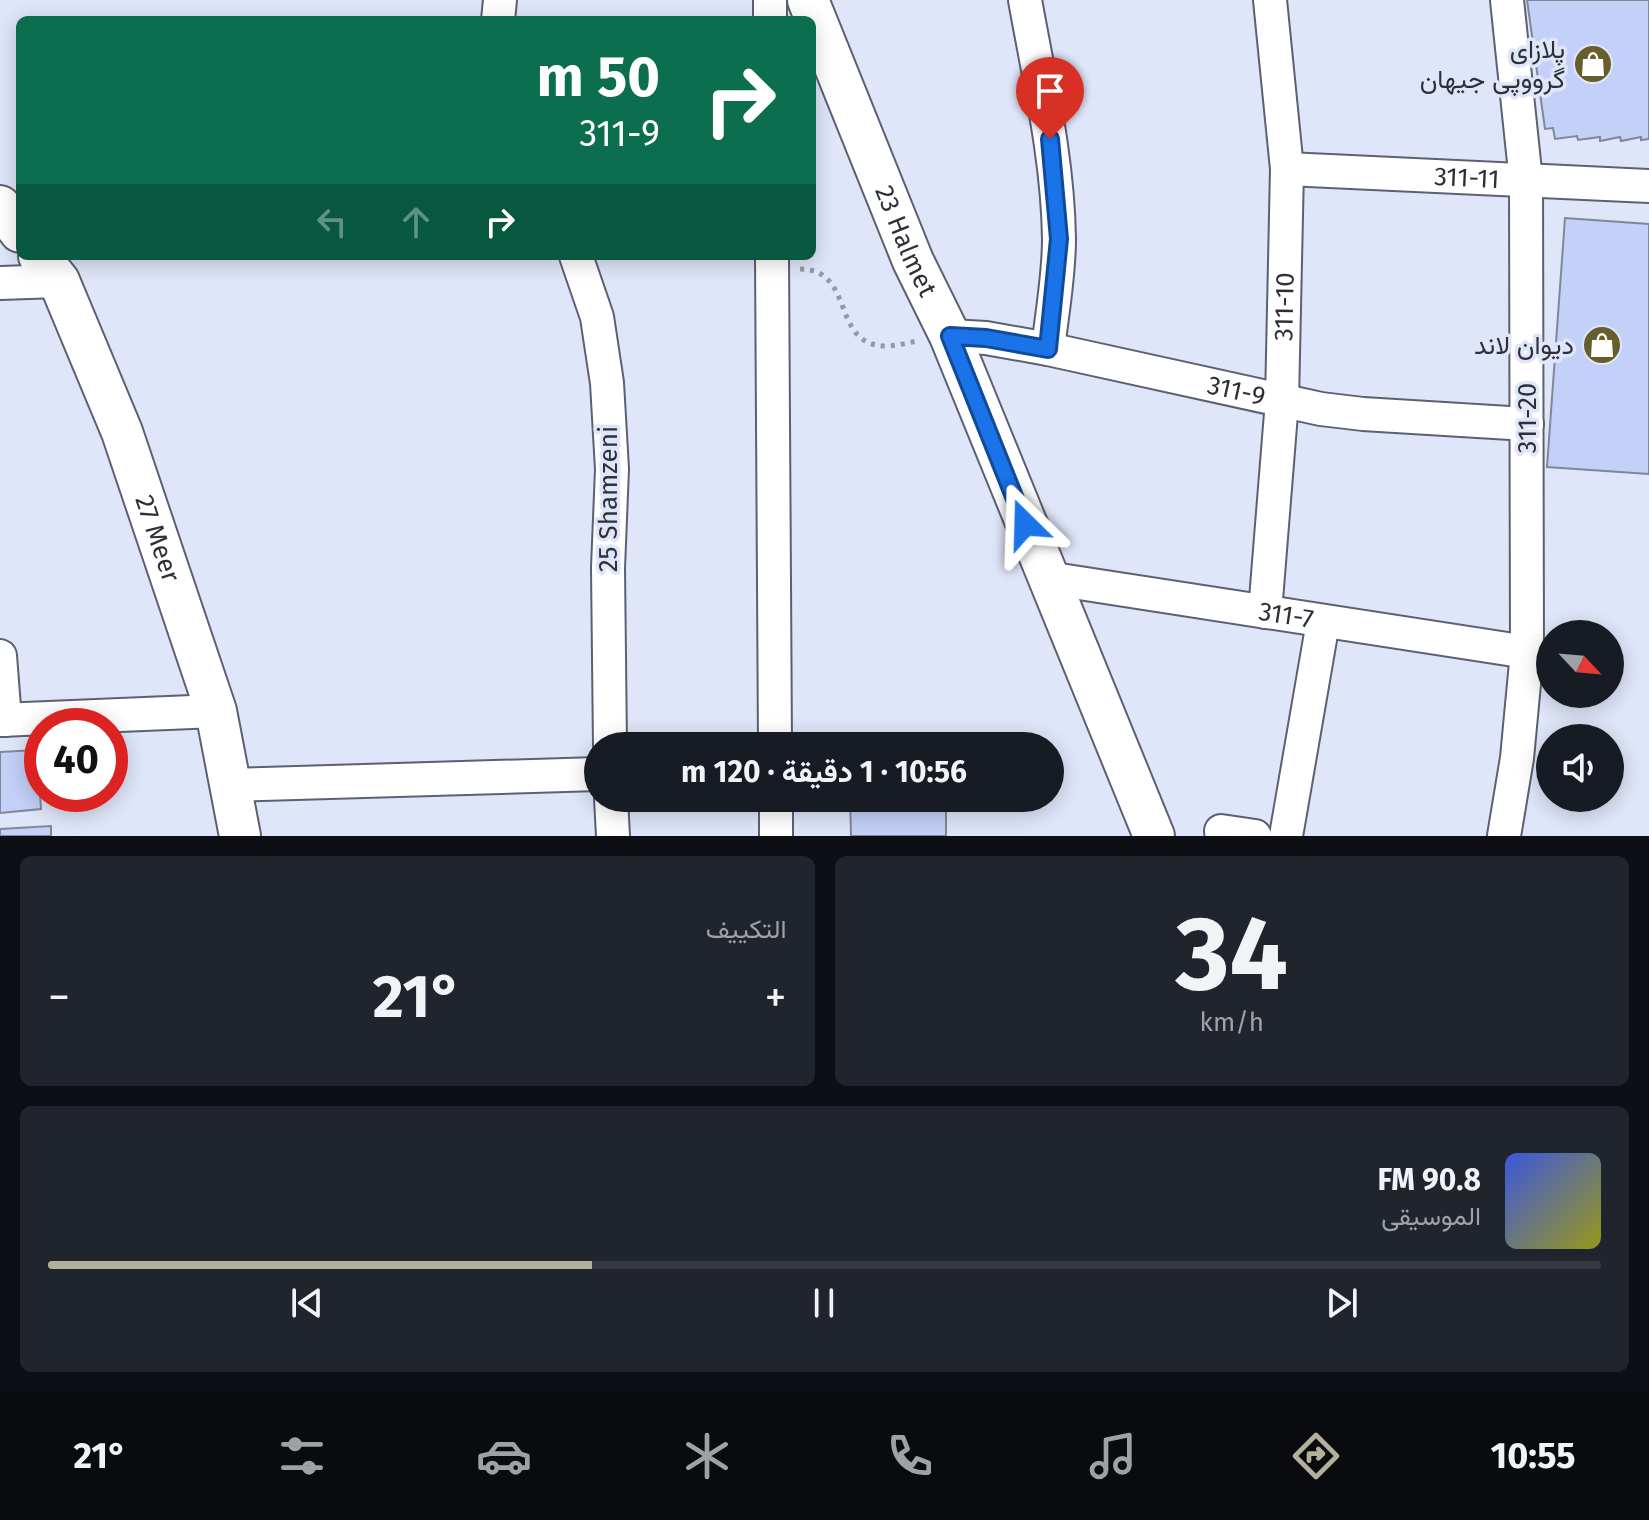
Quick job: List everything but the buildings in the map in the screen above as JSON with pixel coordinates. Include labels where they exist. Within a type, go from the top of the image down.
[{"type":"street","points":[[1025,0],[1050,139],[1057,206],[1057,271],[1048,349]]},
{"type":"street","name":"311-10","points":[[1265,612],[1282,401],[1287,169],[1270,0]]},
{"type":"street","name":"311-20","points":[[1504,836],[1517,758],[1527,652],[1526,181],[1507,0]]},
{"type":"street","name":"23 Halmet","points":[[816,20],[913,261],[950,336],[1154,836]]},
{"type":"street","name":"311-11","points":[[1287,169],[1649,186]]},
{"type":"street","points":[[0,206],[16,227]]},
{"type":"street","name":"25 Shamzeni","points":[[577,260],[597,317],[607,383],[612,469],[608,568],[610,732]]},
{"type":"street","points":[[772,262],[775,732]]},
{"type":"street","points":[[0,283],[49,268]]},
{"type":"street","name":"27 Meer","points":[[49,268],[122,432],[216,711],[240,836]]},
{"type":"street","name":"311-9","points":[[950,336],[986,338],[1048,349],[1282,401],[1363,414],[1527,424]]},
{"type":"street","name":"311-7","points":[[1047,578],[1527,652]]},
{"type":"street","points":[[1286,836],[1323,622]]},
{"type":"street","points":[[0,656],[2,720],[216,711]]},
{"type":"street","points":[[230,785],[584,774]]},
{"type":"street","points":[[612,812],[613,836]]},
{"type":"street","points":[[776,812],[776,836]]},
{"type":"street","points":[[1221,831],[1255,836]]},
{"type":"path","points":[[772,262],[824,273],[852,329],[875,345],[887,346],[950,336]]},
{"type":"place","name":"پلازای گرووپی جیهان","points":[[1593,64]]},
{"type":"place","name":"دیوان لاند","points":[[1602,345]]},
{"type":"route","points":[[1025,524],[950,336],[986,338],[1048,349],[1059,239],[1050,139]]}]
